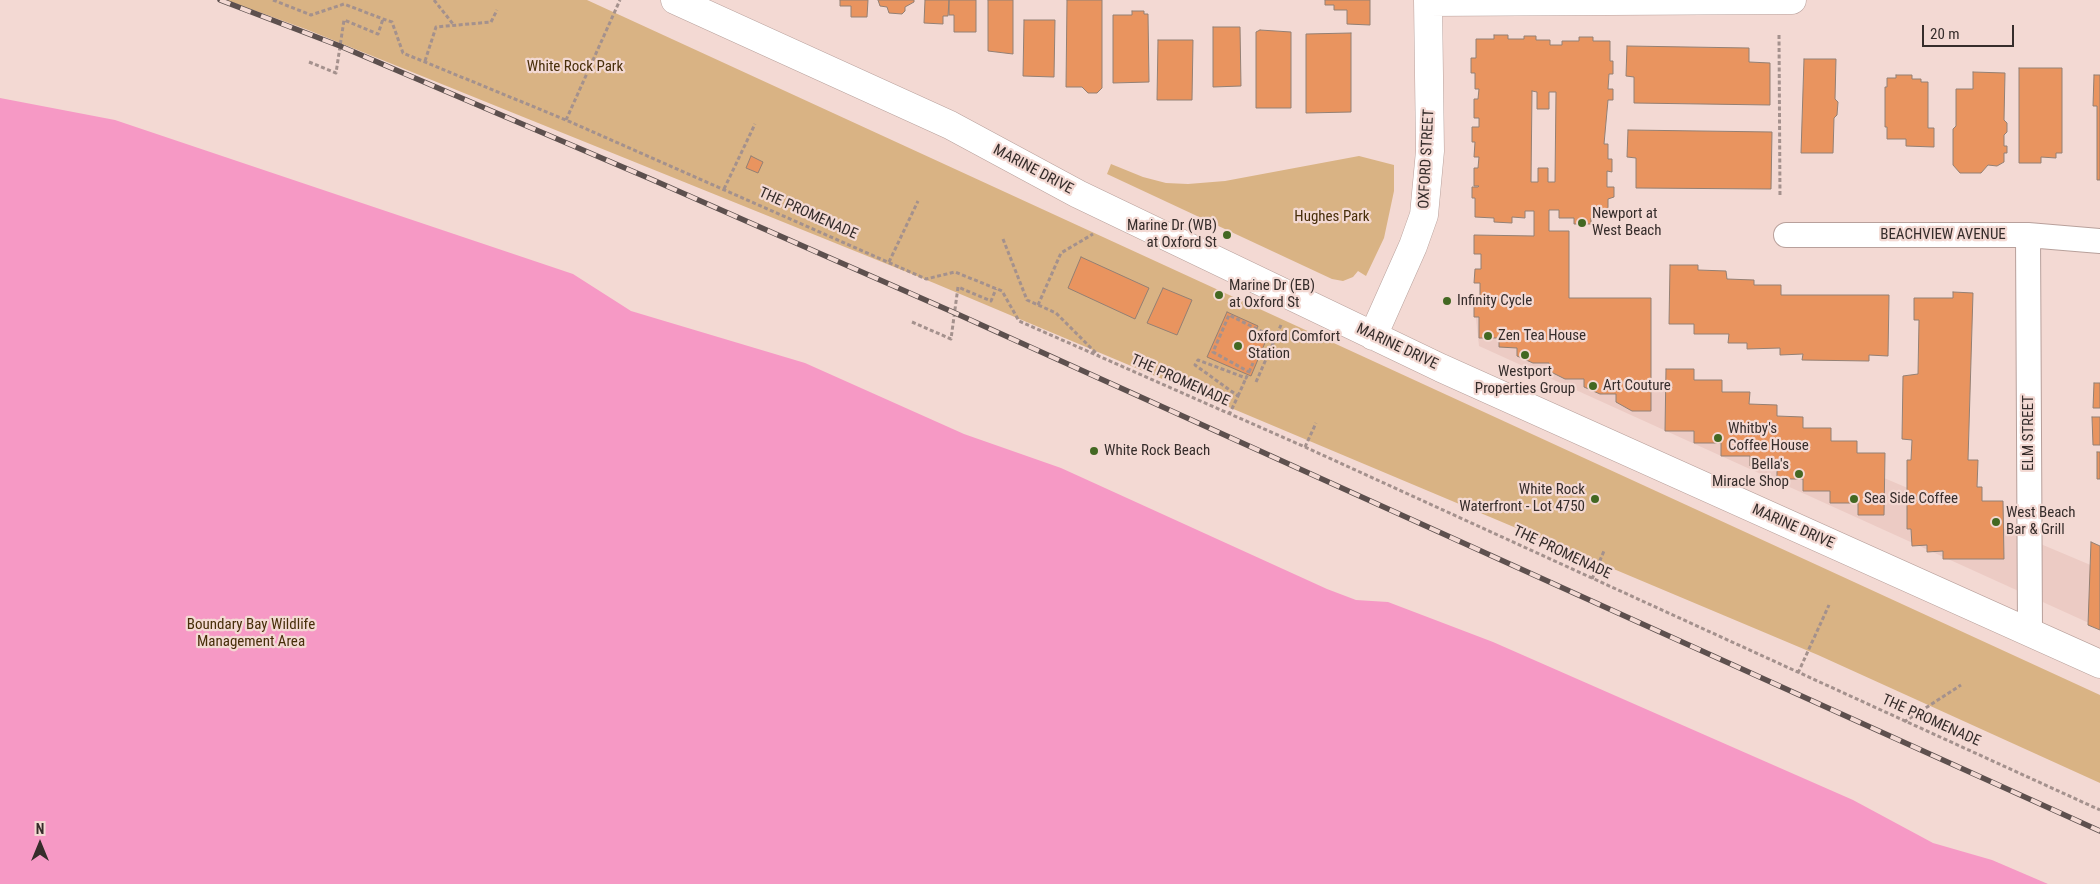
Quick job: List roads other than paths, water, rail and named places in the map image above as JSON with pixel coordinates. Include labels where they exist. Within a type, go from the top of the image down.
[{"type":"street","name":"MARINE DRIVE","points":[[675,0],[950,125],[1078,194],[1373,336],[2100,664]]},
{"type":"street","points":[[1428,1],[1792,0]]},
{"type":"street","name":"OXFORD STREET","points":[[1373,336],[1413,246],[1424,215],[1430,151],[1428,1]]},
{"type":"street","name":"BEACHVIEW AVENUE","points":[[1786,235],[2028,235],[2100,241]]},
{"type":"street","name":"ELM STREET","points":[[2028,235],[2030,632]]},
{"type":"railway","points":[[220,0],[340,46],[653,180],[955,313],[2100,831]]},
{"type":"place","name":"Newport at West Beach","points":[[1582,223]]},
{"type":"place","name":"Marine Dr (WB) at Oxford St","points":[[1227,235]]},
{"type":"place","name":"Marine Dr (EB) at Oxford St","points":[[1219,295]]},
{"type":"place","name":"Infinity Cycle","points":[[1447,301]]},
{"type":"place","name":"Zen Tea House","points":[[1488,336]]},
{"type":"place","name":"Oxford Comfort Station","points":[[1238,346]]},
{"type":"place","name":"Westport Properties Group","points":[[1525,355]]},
{"type":"place","name":"Art Couture","points":[[1593,386]]},
{"type":"place","name":"Whitby's Coffee House","points":[[1718,438]]},
{"type":"place","name":"White Rock Beach","points":[[1094,451]]},
{"type":"place","name":"Bella's Miracle Shop","points":[[1799,474]]},
{"type":"place","name":"White Rock Waterfront - Lot 4750","points":[[1595,499]]},
{"type":"place","name":"Sea Side Coffee","points":[[1854,499]]},
{"type":"place","name":"West Beach Bar & Grill","points":[[1996,522]]},
{"type":"park label","name":"White Rock Park","points":[[575,67]]},
{"type":"park label","name":"Hughes Park","points":[[1332,217]]},
{"type":"park label","name":"Boundary Bay Wildlife Management Area","points":[[251,634]]}]
